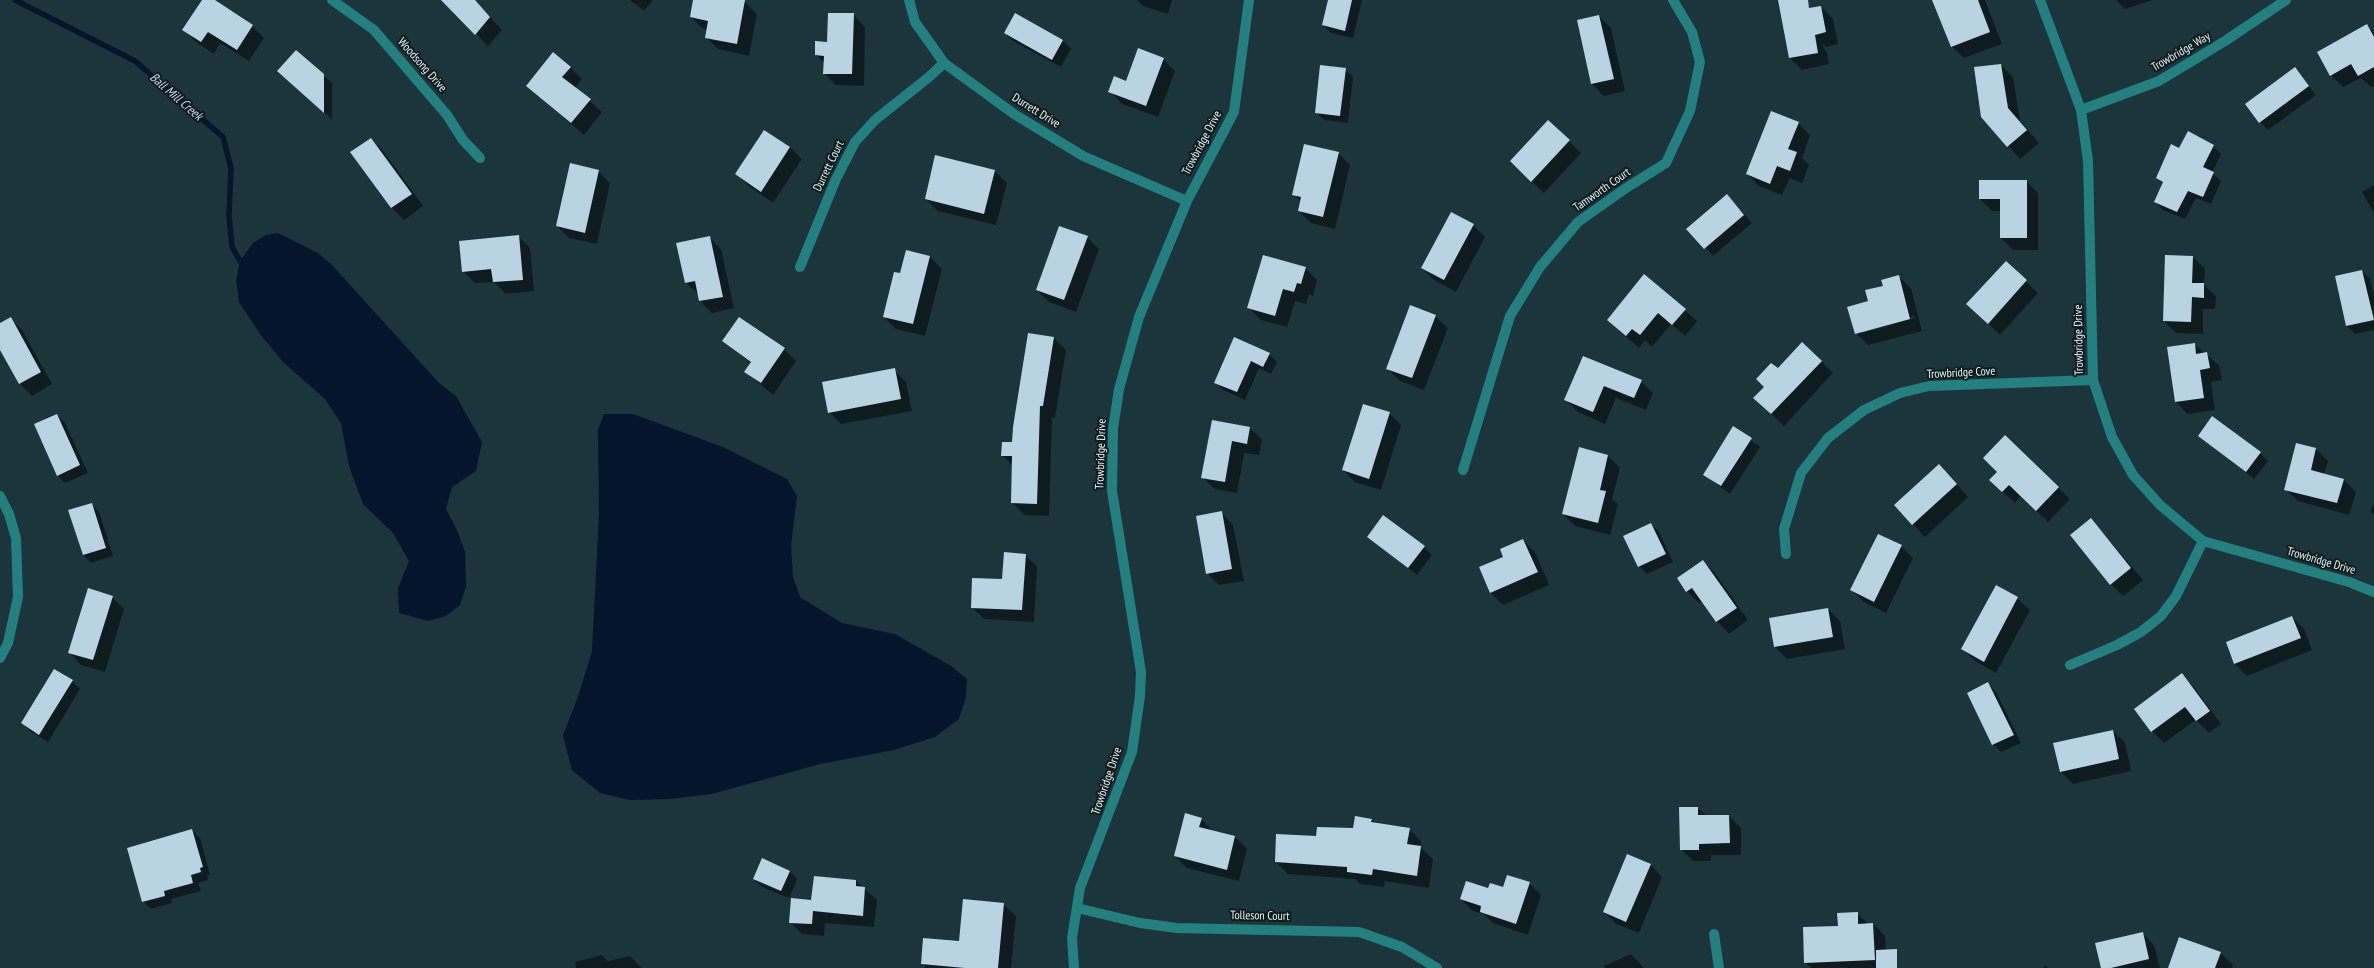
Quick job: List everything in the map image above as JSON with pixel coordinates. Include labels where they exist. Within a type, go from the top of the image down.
[{"type":"street","name":"Woodsong Drive","points":[[332,0],[374,30],[447,115],[463,140],[480,158]]},
{"type":"street","name":"Durrett Drive","points":[[910,0],[915,22],[944,63],[1014,114],[1083,156],[1187,201]]},
{"type":"street","name":"Trowbridge Drive","points":[[1074,968],[1072,938],[1080,888],[1132,752],[1140,696],[1141,672],[1112,491],[1113,429],[1116,409],[1139,317],[1187,201],[1234,112],[1249,0]]},
{"type":"street","name":"Tamworth Court","points":[[1463,470],[1510,316],[1540,267],[1578,222],[1626,188],[1666,163],[1690,111],[1700,62],[1692,32],[1673,0]]},
{"type":"street","name":"Trowbridge Drive","points":[[2040,0],[2081,110],[2088,161],[2093,380],[2112,437],[2133,475],[2160,505],[2203,541],[2349,582],[2374,592]]},
{"type":"street","name":"Trowbridge Way","points":[[2081,110],[2159,81],[2225,41],[2286,0]]},
{"type":"street","name":"Durrett Court","points":[[800,267],[836,179],[854,142],[875,120],[929,78],[944,63]]},
{"type":"street","name":"Trowbridge Cove","points":[[1786,554],[1784,529],[1801,473],[1828,438],[1864,410],[1900,393],[1929,386],[2093,380]]},
{"type":"street","points":[[0,496],[9,514],[16,538],[18,597],[10,635],[0,658]]},
{"type":"street","points":[[2070,665],[2117,645],[2141,632],[2161,616],[2176,596],[2203,541]]},
{"type":"street","name":"Tolleson Court","points":[[1077,908],[1177,928],[1359,932],[1402,947],[1437,968]]},
{"type":"street","points":[[1714,934],[1719,968]]},
{"type":"water","points":[[278,233],[318,253],[332,265],[439,383],[456,396],[482,442],[476,471],[452,487],[446,509],[457,530],[465,552],[466,586],[460,605],[446,616],[428,621],[399,613],[398,588],[409,561],[393,533],[363,504],[349,466],[341,423],[325,399],[283,362],[260,334],[239,302],[236,280],[240,261],[253,243],[266,235]]},
{"type":"water","points":[[604,414],[633,414],[723,447],[787,479],[797,496],[791,546],[793,577],[800,597],[842,623],[895,634],[951,666],[967,679],[966,697],[959,719],[935,737],[894,750],[820,764],[712,794],[669,799],[630,800],[600,793],[572,770],[563,735],[578,697],[592,651],[599,513],[598,430]]},
{"type":"building","points":[[202,0],[215,0],[253,25],[237,50],[208,32],[201,42],[182,30]]},
{"type":"building","points":[[441,0],[475,0],[490,17],[475,35]]},
{"type":"building","points":[[693,0],[745,0],[737,44],[705,38],[708,21],[690,17]]},
{"type":"building","points":[[1328,0],[1352,0],[1345,31],[1322,25]]},
{"type":"building","points":[[1778,0],[1808,0],[1809,8],[1821,6],[1826,32],[1815,35],[1818,53],[1789,58]]},
{"type":"building","points":[[1932,0],[1978,0],[1990,32],[1951,47]]},
{"type":"building","points":[[828,13],[854,13],[852,74],[823,74],[824,56],[815,55],[815,41],[827,42]]},
{"type":"building","points":[[1015,13],[1063,40],[1052,60],[1004,33]]},
{"type":"building","points":[[1599,15],[1614,79],[1591,84],[1577,20]]},
{"type":"building","points":[[2367,24],[2374,37],[2374,67],[2358,76],[2351,64],[2330,76],[2317,52]]},
{"type":"building","points":[[1138,48],[1164,58],[1146,106],[1108,92],[1114,76],[1126,81]]},
{"type":"building","points":[[296,50],[324,74],[324,113],[277,71]]},
{"type":"building","points":[[553,52],[571,67],[562,77],[591,99],[571,123],[526,86]]},
{"type":"building","points":[[2001,64],[2008,108],[2027,130],[2007,147],[1981,117],[1974,67]]},
{"type":"building","points":[[1320,65],[1346,68],[1340,116],[1315,113]]},
{"type":"building","points":[[2295,67],[2309,86],[2259,123],[2245,104]]},
{"type":"building","points":[[1771,111],[1799,122],[1788,149],[1797,152],[1790,171],[1777,166],[1770,184],[1746,174]]},
{"type":"building","points":[[1548,120],[1570,140],[1531,182],[1510,161]]},
{"type":"building","points":[[764,130],[790,147],[761,192],[735,174]]},
{"type":"building","points":[[2188,131],[2214,145],[2203,167],[2214,172],[2203,197],[2188,191],[2177,212],[2154,202],[2163,182],[2156,178],[2171,144],[2179,148]]},
{"type":"building","points":[[371,138],[412,194],[391,208],[350,152]]},
{"type":"building","points":[[1304,144],[1339,152],[1323,217],[1298,211],[1301,197],[1292,195]]},
{"type":"building","points":[[935,155],[995,170],[984,214],[925,199]]},
{"type":"building","points":[[570,163],[599,170],[585,233],[556,226]]},
{"type":"building","points":[[1979,180],[2027,180],[2027,238],[2000,238],[2000,199],[1979,199]]},
{"type":"building","points":[[1727,194],[1744,215],[1704,249],[1686,229]]},
{"type":"building","points":[[1451,212],[1474,224],[1444,280],[1421,268]]},
{"type":"building","points":[[1059,226],[1088,236],[1064,300],[1036,290]]},
{"type":"building","points":[[519,235],[523,280],[493,282],[491,269],[462,272],[459,241]]},
{"type":"building","points":[[710,236],[723,297],[699,301],[695,281],[685,283],[676,243]]},
{"type":"building","points":[[906,250],[930,256],[913,324],[883,317],[894,272],[900,273]]},
{"type":"building","points":[[1263,255],[1306,267],[1301,284],[1297,283],[1294,292],[1283,289],[1275,316],[1247,308]]},
{"type":"building","points":[[2165,255],[2193,256],[2192,283],[2204,283],[2204,298],[2192,297],[2191,322],[2163,321]]},
{"type":"building","points":[[2006,261],[2027,280],[1988,324],[1966,304]]},
{"type":"building","points":[[2362,270],[2374,320],[2346,326],[2335,276]]},
{"type":"building","points":[[1644,274],[1686,309],[1672,325],[1658,313],[1640,335],[1632,329],[1626,336],[1607,320]]},
{"type":"building","points":[[1899,275],[1910,319],[1855,334],[1847,307],[1868,301],[1865,290],[1883,286],[1881,280]]},
{"type":"building","points":[[1410,305],[1436,315],[1412,378],[1386,369]]},
{"type":"building","points":[[11,317],[41,372],[19,384],[0,350],[0,323]]},
{"type":"building","points":[[739,317],[785,348],[761,383],[744,372],[751,362],[722,341]]},
{"type":"building","points":[[1028,333],[1054,337],[1043,406],[1040,406],[1037,504],[1011,503],[1012,456],[1001,456],[1002,442],[1012,442]]},
{"type":"building","points":[[1234,337],[1270,353],[1263,367],[1251,361],[1237,392],[1214,383]]},
{"type":"building","points":[[1802,342],[1822,361],[1771,414],[1753,398],[1764,387],[1756,379],[1771,363],[1778,368]]},
{"type":"building","points":[[2195,343],[2196,354],[2207,352],[2210,368],[2200,370],[2204,398],[2175,402],[2167,347]]},
{"type":"building","points":[[1583,356],[1642,380],[1634,398],[1604,386],[1593,412],[1564,400]]},
{"type":"building","points":[[895,368],[901,399],[828,413],[822,382]]},
{"type":"building","points":[[1363,404],[1390,412],[1369,479],[1342,470]]},
{"type":"building","points":[[57,414],[80,465],[57,476],[34,424]]},
{"type":"building","points":[[2212,416],[2261,452],[2246,472],[2198,436]]},
{"type":"building","points":[[1212,420],[1250,427],[1247,444],[1232,441],[1225,482],[1201,478]]},
{"type":"building","points":[[1733,426],[1752,438],[1721,486],[1703,475]]},
{"type":"building","points":[[2005,435],[2059,487],[2036,511],[2009,485],[2002,492],[1989,480],[1997,472],[1983,458]]},
{"type":"building","points":[[2296,443],[2316,448],[2311,470],[2344,479],[2337,503],[2284,490]]},
{"type":"building","points":[[1579,447],[1608,455],[1600,490],[1606,491],[1598,523],[1562,514]]},
{"type":"building","points":[[1939,464],[1957,484],[1912,525],[1894,505]]},
{"type":"building","points":[[92,503],[106,548],[83,555],[68,510]]},
{"type":"building","points":[[1222,511],[1232,569],[1206,574],[1196,516]]},
{"type":"building","points":[[1383,515],[1425,546],[1408,568],[1367,537]]},
{"type":"building","points":[[2091,518],[2131,568],[2110,585],[2070,535]]},
{"type":"building","points":[[1651,523],[1666,554],[1638,567],[1623,536]]},
{"type":"building","points":[[1878,534],[1902,545],[1874,602],[1850,590]]},
{"type":"building","points":[[1523,539],[1538,572],[1490,593],[1479,567],[1503,557],[1500,549]]},
{"type":"building","points":[[1004,552],[1026,554],[1022,610],[971,608],[972,578],[1002,579]]},
{"type":"building","points":[[1703,560],[1737,608],[1716,622],[1692,588],[1686,592],[1677,578]]},
{"type":"building","points":[[1996,585],[2018,597],[1984,662],[1961,649]]},
{"type":"building","points":[[88,588],[113,596],[93,660],[68,653]]},
{"type":"building","points":[[1828,608],[1833,637],[1774,647],[1769,618]]},
{"type":"building","points":[[2292,616],[2301,638],[2234,664],[2226,642]]},
{"type":"building","points":[[54,669],[73,680],[39,735],[21,723]]},
{"type":"building","points":[[2182,673],[2210,711],[2196,721],[2185,707],[2151,732],[2134,709]]},
{"type":"building","points":[[1988,682],[2014,735],[1992,745],[1967,693]]},
{"type":"building","points":[[2113,730],[2119,759],[2060,772],[2053,743]]},
{"type":"building","points":[[1679,807],[1698,807],[1698,815],[1729,815],[1730,843],[1699,844],[1699,850],[1680,850]]},
{"type":"building","points":[[1185,813],[1202,818],[1199,827],[1235,836],[1227,870],[1174,856]]},
{"type":"building","points":[[1355,816],[1372,819],[1371,822],[1410,828],[1407,844],[1421,846],[1417,876],[1373,869],[1372,875],[1347,872],[1347,867],[1275,862],[1276,834],[1316,836],[1317,827],[1353,828]]},
{"type":"building","points":[[192,829],[203,867],[200,868],[201,872],[191,875],[193,883],[164,891],[165,896],[142,902],[127,848]]},
{"type":"building","points":[[1627,854],[1651,864],[1626,922],[1603,912]]},
{"type":"building","points":[[762,858],[790,871],[781,891],[753,879]]},
{"type":"building","points":[[1507,875],[1530,882],[1516,924],[1480,912],[1481,906],[1460,899],[1466,881],[1488,888],[1490,883],[1503,887]]},
{"type":"building","points":[[814,876],[856,880],[856,886],[865,887],[863,916],[813,911],[812,924],[789,923],[791,898],[811,900]]},
{"type":"building","points":[[963,899],[1004,903],[998,968],[965,968],[921,964],[923,938],[959,941]]},
{"type":"building","points":[[1858,912],[1858,924],[1873,923],[1875,960],[1804,963],[1803,927],[1838,926],[1837,913]]},
{"type":"building","points":[[2143,932],[2149,959],[2111,968],[2101,968],[2095,943]]},
{"type":"building","points":[[2179,937],[2221,952],[2215,968],[2168,968]]},
{"type":"building","points":[[1897,949],[1897,968],[1876,968],[1876,950]]},
{"type":"waterway","name":"Ball Mill Creek","points":[[15,0],[135,61],[223,137],[231,168],[229,216],[232,247],[240,261]]}]
